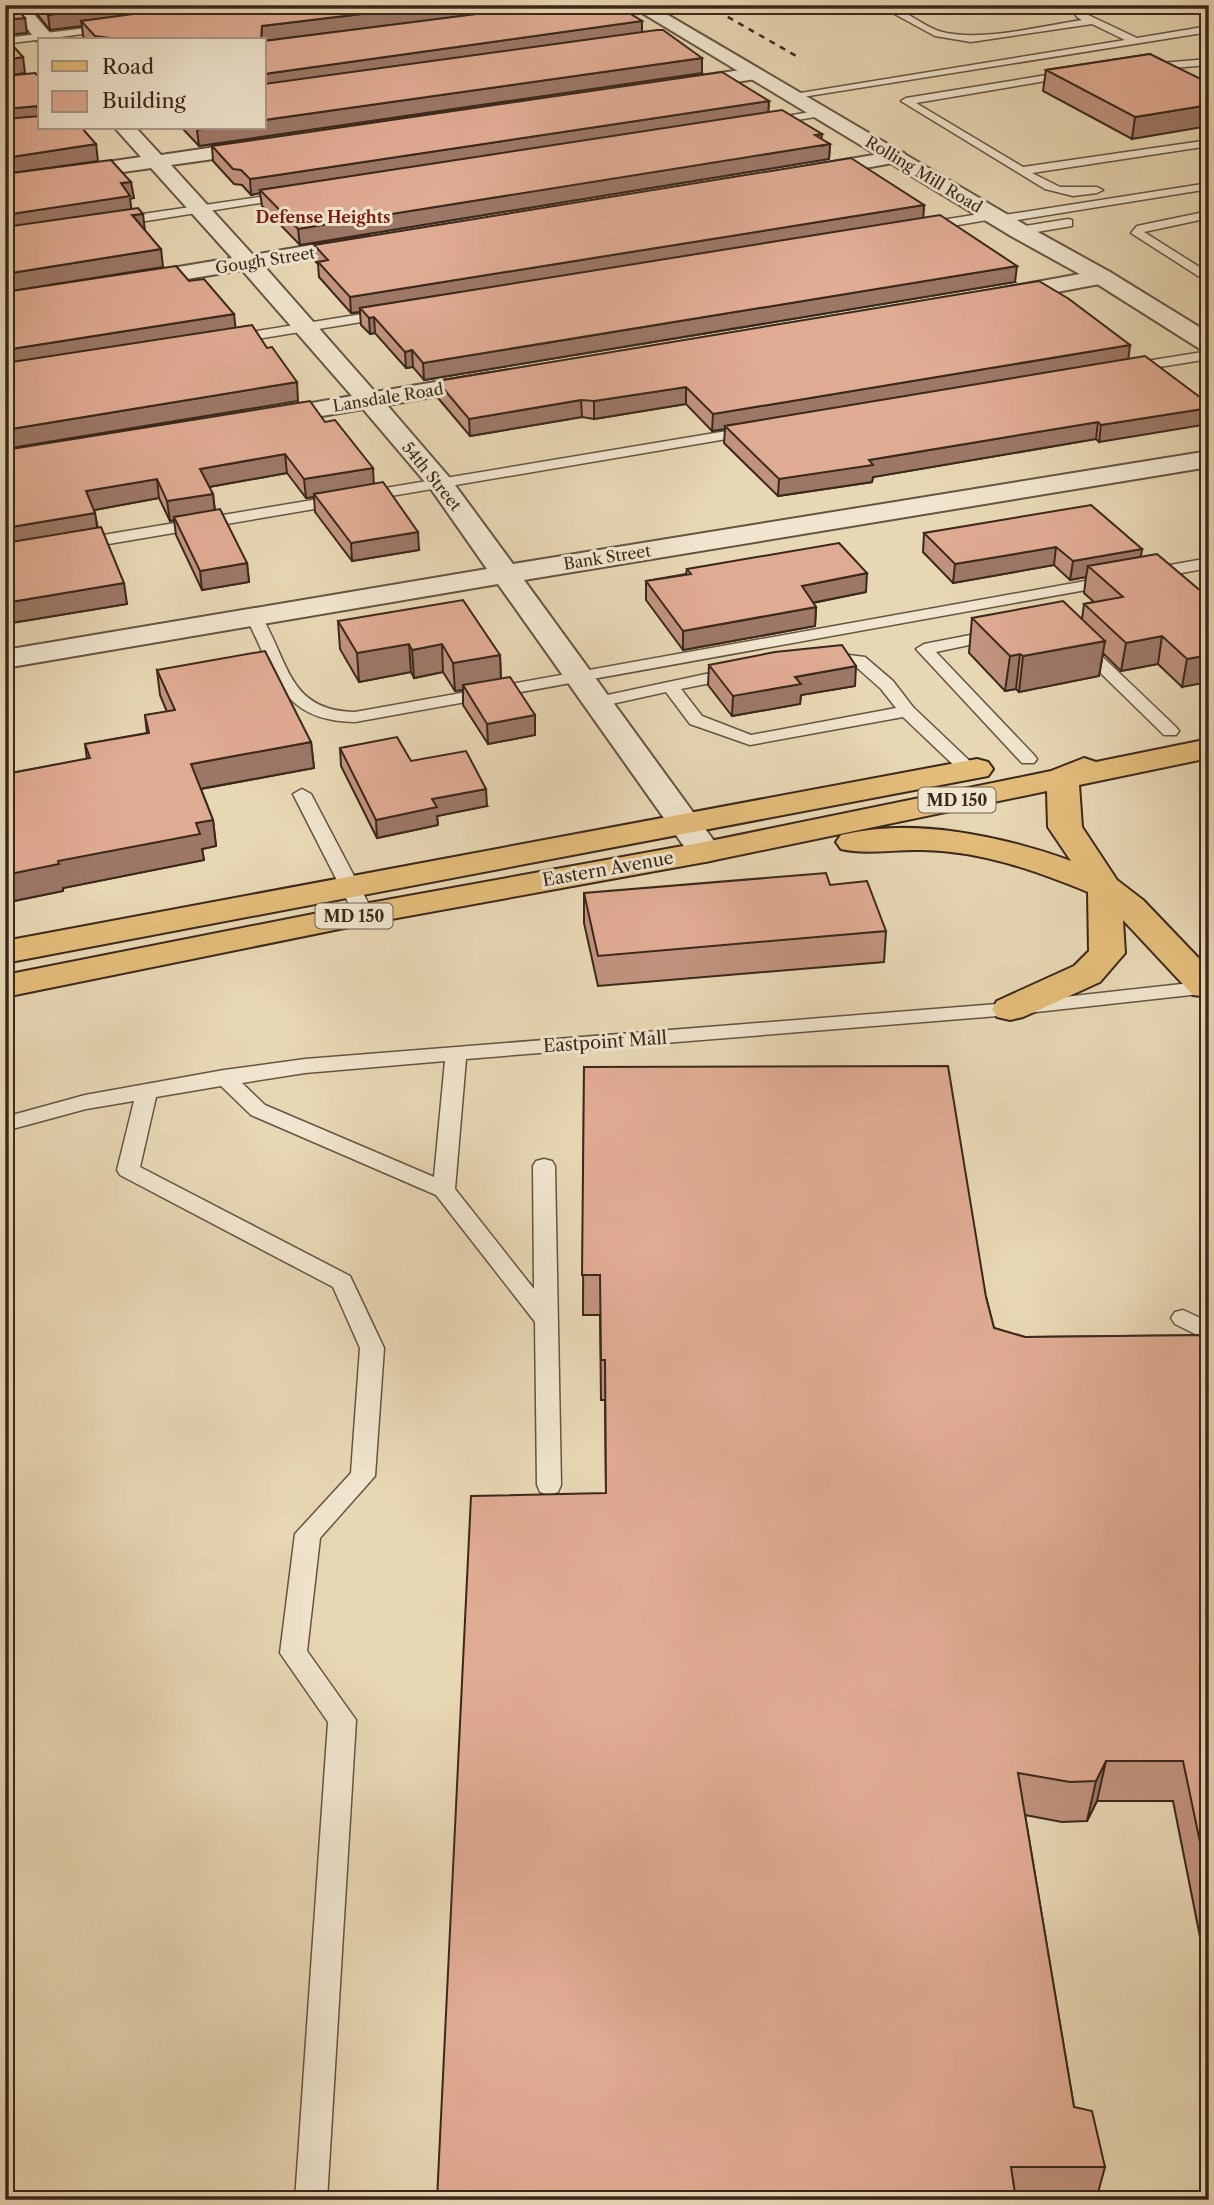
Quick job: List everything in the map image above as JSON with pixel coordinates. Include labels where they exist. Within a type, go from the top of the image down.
[{"type":"main road","name":"Eastern Avenue","points":[[695,838],[969,770],[1209,723]]},
{"type":"main road","points":[[1010,1009],[1087,974],[1107,953],[1105,887],[1065,827],[1062,778],[1165,732]]},
{"type":"main road","name":"Eastern Avenue","points":[[5,952],[357,901],[695,838],[1062,778],[1209,748]]},
{"type":"main road","points":[[695,838],[759,854],[885,839],[934,839],[978,844],[1049,863],[1105,887],[1132,907],[1208,987]]},
{"type":"main road","name":"Eastern Avenue","points":[[5,986],[357,901]]},
{"type":"street","points":[[16,5],[46,38]]},
{"type":"street","name":"Rolling Mill Road","points":[[638,5],[682,35],[823,113],[1209,344]]},
{"type":"street","points":[[660,88],[755,74]]},
{"type":"street","name":"54th Street","points":[[127,130],[307,327],[440,483],[695,838]]},
{"type":"street","points":[[5,183],[278,143]]},
{"type":"street","points":[[787,175],[897,158]]},
{"type":"street","name":"Gough Street","points":[[114,284],[387,240]]},
{"type":"street","points":[[980,299],[1101,277]]},
{"type":"street","name":"Lansdale Road","points":[[235,422],[519,375]]},
{"type":"street","name":"Bank Street","points":[[5,659],[506,573],[1209,459]]},
{"type":"lane","points":[[883,5],[938,34],[971,39],[1093,21]]},
{"type":"lane","points":[[1074,5],[1080,15],[1133,40]]},
{"type":"lane","points":[[46,38],[125,26]]},
{"type":"lane","points":[[794,97],[1209,29]]},
{"type":"lane","points":[[5,41],[38,39]]},
{"type":"lane","points":[[1140,67],[1164,68],[1209,62]]},
{"type":"lane","points":[[1164,68],[1186,78]]},
{"type":"lane","points":[[1079,73],[906,99],[910,105],[1056,192],[1072,194],[1113,187]]},
{"type":"lane","points":[[755,124],[823,113]]},
{"type":"lane","points":[[1021,171],[1207,145]]},
{"type":"lane","points":[[910,229],[1209,186]]},
{"type":"lane","points":[[102,224],[294,195]]},
{"type":"lane","points":[[1182,204],[1209,199]]},
{"type":"lane","points":[[1209,214],[1141,229],[1137,233],[1209,279]]},
{"type":"lane","points":[[1019,231],[1076,221]]},
{"type":"lane","points":[[225,340],[403,311]]},
{"type":"lane","points":[[1113,371],[1209,355]]},
{"type":"lane","points":[[59,547],[769,428]]},
{"type":"lane","points":[[254,617],[294,694],[306,707],[333,717],[355,717],[1209,563]]},
{"type":"lane","points":[[1018,631],[924,649],[1028,759]]},
{"type":"lane","points":[[1067,631],[1165,732]]},
{"type":"lane","points":[[810,659],[824,657],[859,660],[887,685],[907,711],[969,770]]},
{"type":"lane","points":[[598,702],[755,669]]},
{"type":"lane","points":[[679,683],[695,720],[750,740],[907,711]]},
{"type":"lane","points":[[302,794],[357,901]]},
{"type":"lane","name":"Eastpoint Mall","points":[[5,1124],[85,1102],[224,1077],[305,1066],[1010,1009],[1208,987]]},
{"type":"lane","points":[[444,1190],[456,1054]]},
{"type":"lane","points":[[224,1077],[258,1110],[444,1190],[546,1320]]},
{"type":"lane","points":[[147,1091],[128,1170],[342,1282],[372,1348],[363,1476],[307,1534],[293,1653],[342,1720],[312,2200]]},
{"type":"lane","points":[[544,1166],[549,1485]]},
{"type":"lane","points":[[1183,1318],[1209,1333]]},
{"type":"building","points":[[5,5],[14,5],[25,18],[5,20]]},
{"type":"building","points":[[40,5],[123,5],[48,15]]},
{"type":"building","points":[[200,5],[436,5],[262,26],[261,38],[110,38],[95,36],[81,21]]},
{"type":"building","points":[[548,5],[616,5],[642,21],[266,74],[266,41]]},
{"type":"building","points":[[657,30],[663,30],[702,58],[266,120],[266,84]]},
{"type":"building","points":[[5,37],[23,57],[5,60]]},
{"type":"building","points":[[1150,54],[1209,83],[1209,105],[1135,117],[1046,70]]},
{"type":"building","points":[[722,72],[769,101],[250,179],[241,170],[233,169],[212,146]]},
{"type":"building","points":[[35,73],[38,76],[38,107],[5,109],[5,76]]},
{"type":"building","points":[[782,110],[822,134],[815,135],[830,144],[298,229],[260,190]]},
{"type":"building","points":[[38,116],[38,130],[84,130],[96,144],[5,158],[5,119]]},
{"type":"building","points":[[851,158],[924,205],[350,297],[318,262],[328,260],[314,245]]},
{"type":"building","points":[[111,160],[131,182],[121,183],[130,196],[5,215],[5,174]]},
{"type":"building","points":[[138,208],[143,214],[132,215],[161,249],[5,274],[5,227]]},
{"type":"building","points":[[940,215],[1017,266],[423,363],[412,350],[405,352],[374,317],[369,318],[360,308]]},
{"type":"building","points":[[176,266],[189,281],[204,279],[234,314],[5,350],[5,292]]},
{"type":"building","points":[[1039,281],[1069,299],[1130,345],[713,414],[686,387],[594,401],[581,400],[469,419],[437,381]]},
{"type":"building","points":[[252,325],[267,348],[272,347],[297,382],[5,430],[5,363]]},
{"type":"building","points":[[1145,356],[1209,404],[1209,408],[1101,425],[1098,422],[869,460],[873,465],[779,479],[725,426]]},
{"type":"building","points":[[310,401],[325,422],[335,420],[373,468],[304,479],[285,454],[200,469],[213,494],[167,501],[157,479],[86,491],[95,513],[5,528],[5,450]]},
{"type":"building","points":[[383,482],[418,532],[351,543],[314,494]]},
{"type":"building","points":[[1091,505],[1142,549],[1073,561],[1056,547],[955,564],[924,533]]},
{"type":"building","points":[[220,509],[247,563],[200,571],[174,517]]},
{"type":"building","points":[[101,527],[124,583],[5,603],[5,543]]},
{"type":"building","points":[[839,543],[867,573],[802,586],[816,607],[683,631],[646,581],[691,574],[687,569]]},
{"type":"building","points":[[1157,554],[1209,598],[1209,655],[1187,659],[1162,636],[1126,643],[1084,604],[1123,597],[1088,566]]},
{"type":"building","points":[[463,600],[500,655],[453,663],[442,644],[412,650],[409,644],[357,653],[338,621]]},
{"type":"building","points":[[1063,601],[1105,641],[1010,656],[972,618]]},
{"type":"building","points":[[842,645],[856,666],[795,677],[801,684],[733,696],[709,665],[775,652]]},
{"type":"building","points":[[265,651],[311,742],[191,764],[213,820],[196,823],[200,834],[58,861],[59,864],[5,875],[5,765],[8,765],[11,773],[90,758],[85,744],[149,733],[145,715],[175,710],[157,670]]},
{"type":"building","points":[[510,677],[535,715],[487,724],[463,685]]},
{"type":"building","points":[[397,737],[411,761],[466,751],[486,789],[432,799],[437,807],[376,820],[340,748]]},
{"type":"building","points":[[826,873],[830,885],[867,881],[886,931],[598,956],[584,893]]},
{"type":"building","points":[[948,1066],[986,1297],[994,1328],[1025,1337],[1209,1335],[1209,1885],[1183,1761],[1106,1761],[1096,1781],[1070,1782],[1018,1773],[1074,2107],[1092,2111],[1105,2167],[1011,2167],[1016,2200],[437,2200],[471,1496],[606,1493],[605,1360],[601,1360],[600,1275],[582,1275],[584,1067]]},
{"type":"railway","points":[[707,5],[798,57]]},
{"type":"district","name":"Defense Heights","points":[[323,217]]}]
